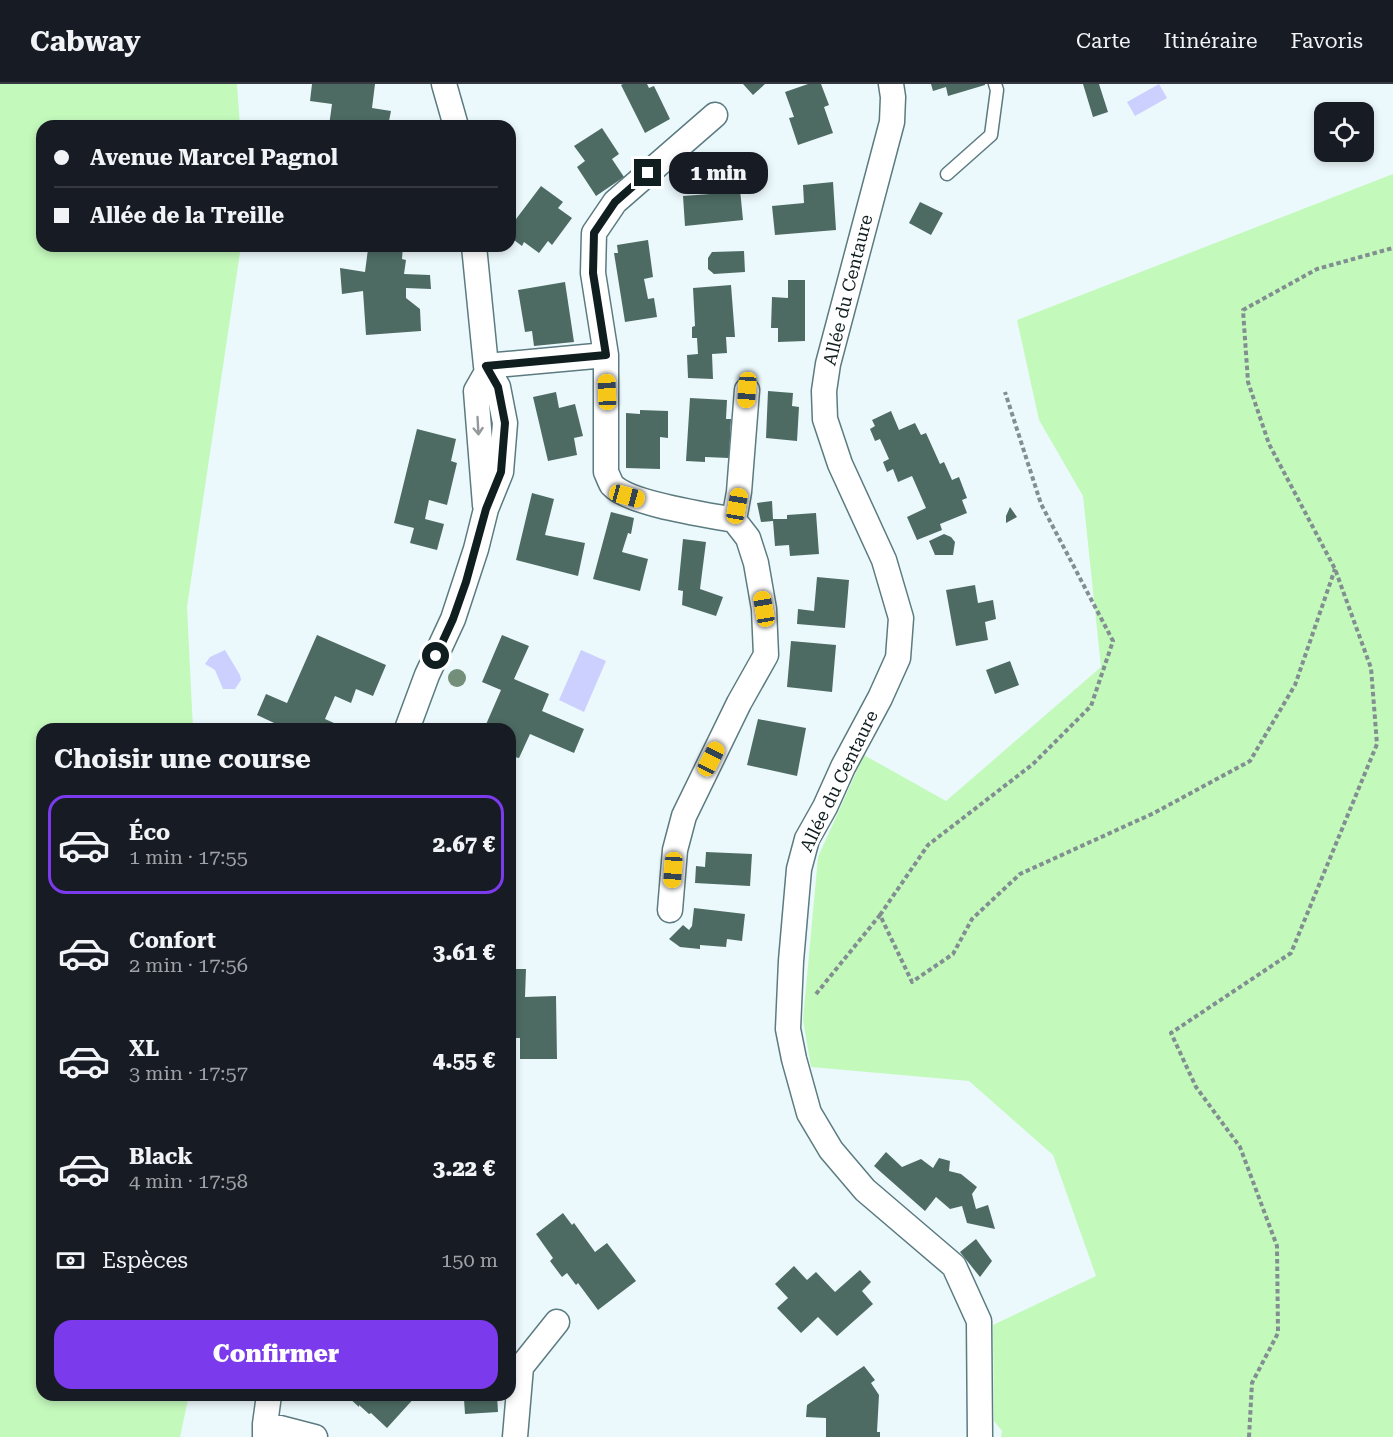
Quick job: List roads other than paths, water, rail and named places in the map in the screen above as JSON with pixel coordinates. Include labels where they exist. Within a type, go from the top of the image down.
[{"type":"street","points":[[444,84],[454,120]]},
{"type":"street","name":"Allée du Centaure","points":[[891,84],[893,97],[891,122],[828,364],[824,391],[825,420],[833,446],[884,560],[901,618],[898,658],[880,698],[807,839],[799,869],[788,1029],[809,1113],[831,1150],[865,1190],[954,1266],[979,1321],[980,1437]]},
{"type":"street","points":[[670,910],[675,850],[684,816],[739,703],[766,655],[764,609],[756,563],[748,538],[734,520],[627,496],[612,485],[606,472],[606,355],[593,273],[594,233],[615,202],[715,115]]},
{"type":"street","points":[[408,723],[453,619],[466,582],[486,509],[501,472],[505,423],[498,387],[487,368],[475,252]]},
{"type":"street","points":[[487,368],[606,355]]},
{"type":"street","points":[[734,520],[740,492],[747,390]]},
{"type":"street","points":[[515,1437],[521,1367],[557,1322]]},
{"type":"street","points":[[268,1401],[265,1430],[315,1437]]},
{"type":"lane","points":[[947,174],[991,135],[997,90],[995,84]]},
{"type":"water","points":[[1159,84],[1167,98],[1135,116],[1127,102]]},
{"type":"water","points":[[225,650],[240,675],[241,680],[235,689],[223,689],[215,670],[205,664],[210,657]]},
{"type":"water","points":[[581,650],[606,661],[584,712],[559,700]]}]
